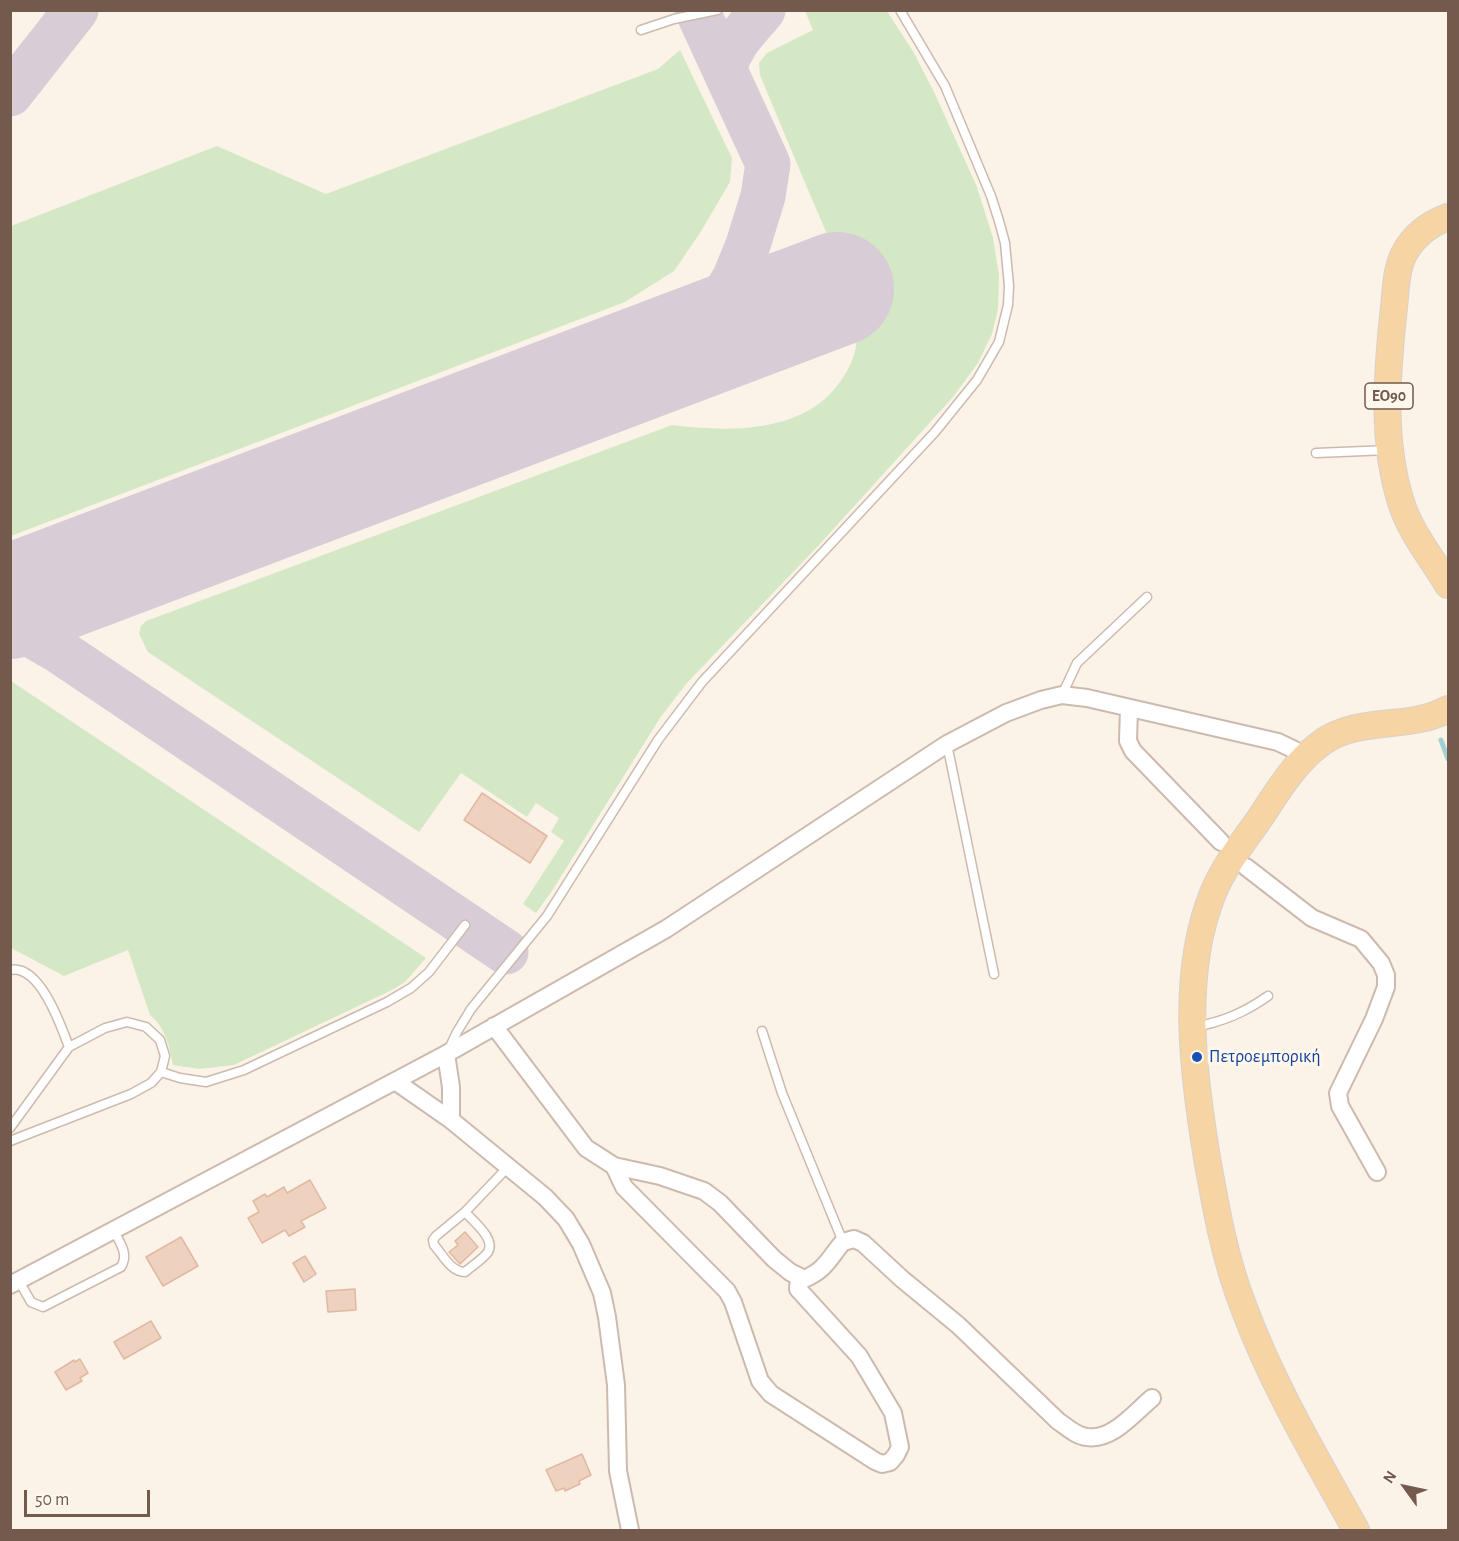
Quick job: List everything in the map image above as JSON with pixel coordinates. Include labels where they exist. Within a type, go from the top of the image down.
[{"type":"main road","name":"ΕΟ90","points":[[1449,217],[1435,222],[1417,236],[1404,255],[1398,271],[1387,423],[1389,450],[1401,504],[1411,526],[1449,585]]},
{"type":"main road","points":[[1356,1530],[1272,1374],[1235,1283],[1218,1221],[1202,1128],[1196,1075],[1194,1027],[1198,951],[1202,928],[1214,892],[1227,867],[1291,774],[1307,756],[1324,741],[1347,729],[1414,719],[1449,709]]},
{"type":"street","points":[[15,1283],[446,1054],[666,929],[947,744],[1006,713],[1062,695],[1087,698],[1278,742],[1307,756]]},
{"type":"street","points":[[1129,708],[1128,741],[1133,751],[1221,842]]},
{"type":"street","points":[[1246,867],[1312,918],[1361,939],[1381,963],[1386,975],[1386,987],[1374,1019],[1338,1093],[1340,1106],[1377,1172]]},
{"type":"street","points":[[494,1026],[586,1148],[614,1166],[660,1176],[704,1191],[720,1203],[774,1260],[790,1272],[804,1279],[816,1274],[828,1264],[843,1242],[854,1239],[863,1243],[958,1325],[1058,1420],[1075,1433],[1087,1437],[1102,1437],[1112,1432],[1152,1398]]},
{"type":"street","points":[[446,1054],[451,1087],[451,1120]]},
{"type":"street","points":[[395,1081],[451,1120],[545,1197],[566,1219],[581,1244],[602,1293],[612,1343],[616,1385],[618,1471],[629,1530]]},
{"type":"street","points":[[614,1166],[624,1187],[726,1291],[733,1302],[760,1381],[771,1394],[875,1461],[882,1464],[890,1462],[897,1455],[900,1447],[894,1413],[859,1356],[798,1289],[799,1277]]},
{"type":"lane","points":[[641,30],[674,19],[717,10]]},
{"type":"lane","points":[[446,1054],[456,1032],[471,1009],[547,916],[658,740],[702,682],[935,432],[977,380],[999,342],[1006,315],[1009,286],[1005,243],[999,221],[991,196],[945,86],[900,10]]},
{"type":"lane","points":[[1316,453],[1389,450]]},
{"type":"lane","points":[[1062,695],[1077,663],[1147,597]]},
{"type":"lane","points":[[947,744],[994,975]]},
{"type":"lane","points":[[161,1072],[206,1082],[244,1070],[377,1007],[411,988],[429,972],[465,925]]},
{"type":"lane","points":[[10,970],[16,969],[26,973],[41,987],[54,1010],[69,1047]]},
{"type":"lane","points":[[1194,1027],[1217,1023],[1236,1016],[1268,996]]},
{"type":"lane","points":[[10,1128],[69,1047],[105,1028],[127,1022],[146,1026],[160,1040],[165,1056],[161,1072],[151,1083],[130,1094],[10,1141]]},
{"type":"lane","points":[[762,1030],[782,1093],[843,1242]]},
{"type":"lane","points":[[465,1212],[487,1237],[490,1244],[488,1252],[465,1272],[459,1272],[441,1253],[433,1240],[465,1212],[508,1167]]},
{"type":"lane","points":[[15,1283],[31,1302],[43,1307],[121,1267],[125,1254],[114,1231]]},
{"type":"green space","points":[[805,11],[887,11],[914,53],[977,187],[993,238],[999,275],[998,309],[992,334],[978,363],[953,397],[819,545],[686,684],[660,718],[536,913],[523,904],[564,841],[551,832],[559,818],[536,803],[527,817],[461,773],[419,832],[148,652],[139,634],[141,626],[146,621],[672,425],[717,429],[764,426],[806,412],[825,399],[840,382],[851,362],[857,342],[856,320],[828,236],[760,75],[759,63],[767,53],[813,30]]},
{"type":"green space","points":[[680,50],[732,158],[730,182],[674,271],[625,302],[11,536],[11,226],[217,146],[326,194],[658,69]]},
{"type":"green space","points":[[11,681],[426,958],[405,982],[394,989],[234,1065],[199,1069],[173,1065],[166,1038],[160,1026],[150,1015],[128,950],[64,976],[11,948]]},
{"type":"building","points":[[482,793],[547,836],[530,863],[464,820]]},
{"type":"building","points":[[310,1180],[326,1208],[301,1221],[305,1227],[289,1236],[285,1230],[262,1243],[248,1218],[259,1212],[253,1201],[265,1194],[267,1197],[284,1187],[287,1193]]},
{"type":"building","points":[[465,1232],[478,1247],[460,1264],[449,1252],[458,1245],[455,1241]]},
{"type":"building","points":[[181,1237],[198,1266],[163,1286],[146,1257]]},
{"type":"building","points":[[305,1256],[316,1274],[304,1282],[293,1263]]},
{"type":"building","points":[[355,1289],[356,1310],[328,1312],[326,1291]]},
{"type":"building","points":[[151,1321],[161,1338],[124,1359],[114,1342]]},
{"type":"building","points":[[80,1359],[88,1373],[80,1378],[82,1381],[66,1390],[55,1372],[74,1360],[75,1362]]},
{"type":"building","points":[[582,1454],[591,1475],[579,1481],[580,1484],[565,1491],[564,1488],[556,1491],[546,1470]]},
{"type":"waterway","points":[[1441,740],[1448,759]]},
{"type":"taxiway","points":[[10,94],[76,10]]},
{"type":"taxiway","points":[[681,348],[703,328],[735,277],[748,245],[763,196],[768,164],[697,10]]},
{"type":"taxiway","points":[[724,69],[735,44],[763,10]]},
{"type":"taxiway","points":[[10,627],[33,636],[59,651],[506,952]]},
{"type":"runway","points":[[10,602],[837,289]]},
{"type":"place","name":"Πετροεμπορική","points":[[1197,1057]]}]
